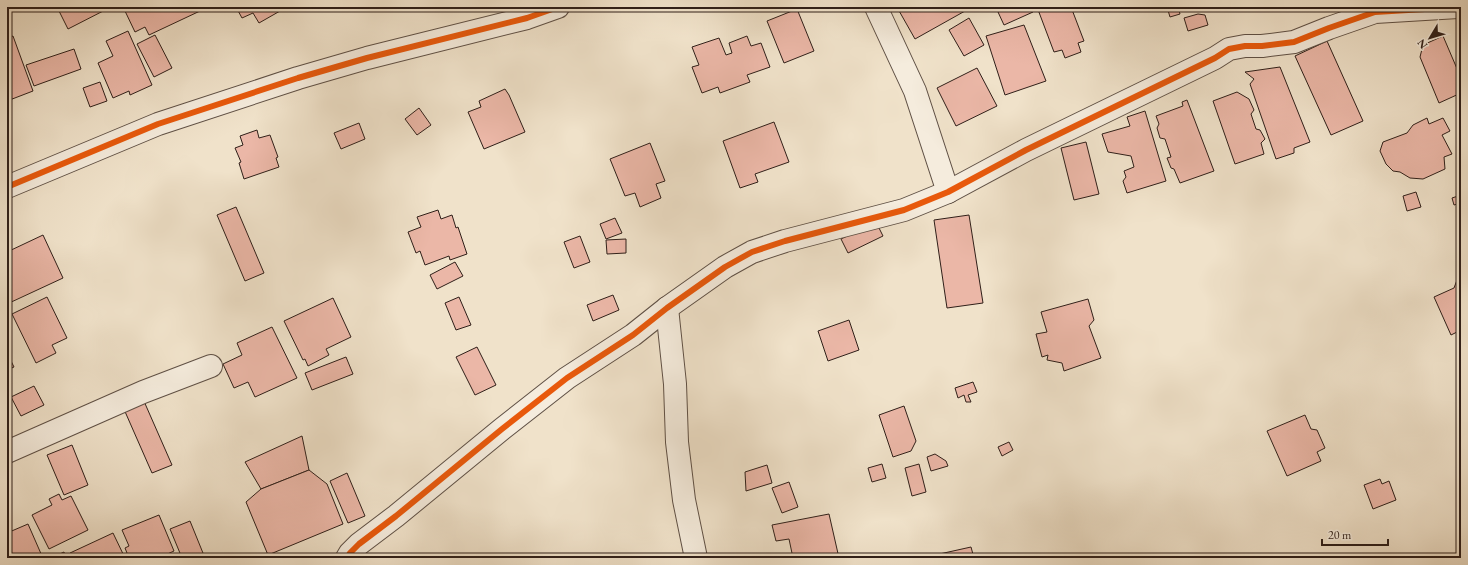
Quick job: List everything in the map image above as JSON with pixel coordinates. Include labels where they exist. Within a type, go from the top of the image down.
[{"type":"street","points":[[7,187],[158,124],[298,78],[367,58],[527,18],[558,7]]},
{"type":"street","points":[[876,7],[915,91],[948,192]]},
{"type":"street","points":[[347,558],[359,544],[567,378],[632,335],[725,267],[752,252],[785,241],[904,210],[948,192],[1026,150],[1215,58],[1230,49],[1245,46],[1262,46],[1294,42],[1375,12],[1458,7]]},
{"type":"street","points":[[667,308],[675,384],[678,450],[684,500],[696,558]]},
{"type":"street","points":[[7,452],[143,392],[211,366]]},
{"type":"building","points":[[57,7],[109,7],[109,8],[68,29]]},
{"type":"building","points":[[133,7],[198,7],[200,11],[149,35],[145,27],[135,32],[125,11]]},
{"type":"building","points":[[236,7],[278,7],[280,11],[259,23],[253,13],[242,18]]},
{"type":"building","points":[[902,7],[963,7],[965,11],[915,39],[898,9]]},
{"type":"building","points":[[1010,7],[1031,7],[1033,12],[1004,25],[998,12]]},
{"type":"building","points":[[1037,7],[1071,7],[1084,41],[1078,43],[1081,52],[1065,58],[1062,50],[1054,52]]},
{"type":"building","points":[[1167,7],[1178,7],[1180,14],[1170,17]]},
{"type":"building","points":[[797,9],[814,51],[784,63],[767,21]]},
{"type":"building","points":[[1198,14],[1205,15],[1208,25],[1188,31],[1184,18]]},
{"type":"building","points":[[969,18],[984,45],[964,56],[949,30]]},
{"type":"building","points":[[1024,25],[1046,81],[1005,95],[986,36]]},
{"type":"building","points":[[128,31],[152,85],[130,95],[129,91],[113,98],[98,63],[113,56],[106,41]]},
{"type":"building","points":[[155,35],[172,68],[154,77],[137,44]]},
{"type":"building","points":[[13,36],[33,91],[7,101],[7,38]]},
{"type":"building","points":[[747,36],[751,46],[761,43],[770,67],[747,75],[750,82],[720,93],[718,87],[702,93],[692,67],[699,65],[692,47],[719,38],[726,55],[732,53],[729,43]]},
{"type":"building","points":[[1443,36],[1461,78],[1461,93],[1439,103],[1420,57],[1423,45]]},
{"type":"building","points":[[1327,41],[1363,121],[1331,135],[1295,56]]},
{"type":"building","points":[[74,49],[81,69],[34,86],[26,65]]},
{"type":"building","points":[[1280,67],[1310,142],[1294,148],[1294,153],[1276,159],[1250,84],[1254,79],[1245,72]]},
{"type":"building","points":[[977,68],[997,106],[956,126],[937,88]]},
{"type":"building","points":[[100,82],[107,101],[90,107],[83,88]]},
{"type":"building","points":[[505,89],[525,132],[484,149],[468,112],[481,107],[479,101]]},
{"type":"building","points":[[1237,92],[1249,99],[1254,110],[1251,114],[1256,129],[1260,130],[1265,139],[1261,143],[1264,154],[1235,164],[1213,101]]},
{"type":"building","points":[[1187,100],[1214,171],[1180,183],[1167,158],[1171,157],[1165,139],[1160,138],[1157,128],[1159,124],[1156,116],[1183,106],[1182,102]]},
{"type":"building","points":[[419,108],[431,125],[417,135],[405,119]]},
{"type":"building","points":[[1145,111],[1166,181],[1127,193],[1123,181],[1126,177],[1124,171],[1134,167],[1131,156],[1108,152],[1102,134],[1130,126],[1127,117]]},
{"type":"building","points":[[1427,118],[1429,124],[1443,118],[1450,131],[1442,135],[1452,154],[1444,157],[1445,169],[1423,179],[1410,178],[1400,172],[1393,171],[1386,164],[1380,151],[1383,142],[1407,133],[1413,125]]},
{"type":"building","points":[[774,122],[789,162],[755,174],[758,182],[740,188],[723,141]]},
{"type":"building","points":[[359,123],[365,139],[341,149],[334,133]]},
{"type":"building","points":[[257,130],[259,138],[270,135],[278,157],[276,158],[279,167],[244,179],[239,163],[241,162],[235,148],[243,145],[240,136]]},
{"type":"building","points":[[1086,142],[1099,194],[1074,200],[1061,148]]},
{"type":"building","points":[[650,143],[665,181],[656,184],[661,198],[640,207],[635,193],[625,196],[610,159]]},
{"type":"building","points":[[1416,192],[1421,207],[1407,211],[1403,196]]},
{"type":"building","points":[[1461,195],[1461,203],[1454,205],[1452,198]]},
{"type":"building","points":[[236,207],[264,273],[245,281],[217,215]]},
{"type":"building","points":[[438,210],[441,219],[452,215],[456,228],[458,227],[467,254],[450,260],[449,256],[425,265],[420,251],[416,253],[408,232],[421,227],[417,217]]},
{"type":"building","points":[[969,215],[983,303],[947,308],[934,220]]},
{"type":"building","points":[[615,218],[622,233],[606,239],[600,224]]},
{"type":"building","points":[[876,222],[883,236],[848,253],[841,239]]},
{"type":"building","points":[[43,235],[63,278],[7,304],[7,252]]},
{"type":"building","points":[[580,236],[590,262],[574,268],[564,242]]},
{"type":"building","points":[[626,239],[626,253],[607,254],[606,240]]},
{"type":"building","points":[[455,262],[463,276],[437,289],[430,275]]},
{"type":"building","points":[[1461,279],[1461,330],[1451,335],[1434,297],[1454,288],[1457,280]]},
{"type":"building","points":[[613,295],[619,310],[593,321],[587,305]]},
{"type":"building","points":[[47,297],[67,338],[52,345],[56,353],[36,363],[12,314]]},
{"type":"building","points":[[459,297],[471,325],[456,330],[445,303]]},
{"type":"building","points":[[333,298],[351,337],[326,349],[329,355],[308,366],[305,359],[303,360],[284,321]]},
{"type":"building","points":[[1088,299],[1094,320],[1089,326],[1101,358],[1064,371],[1062,363],[1047,360],[1048,355],[1042,357],[1036,334],[1047,332],[1041,312]]},
{"type":"building","points":[[849,320],[859,350],[828,361],[818,331]]},
{"type":"building","points":[[272,327],[297,378],[255,397],[248,382],[234,388],[223,364],[242,355],[237,343]]},
{"type":"building","points":[[477,347],[496,385],[475,395],[456,357]]},
{"type":"building","points":[[7,353],[14,367],[7,370]]},
{"type":"building","points":[[346,357],[353,374],[312,390],[305,373]]},
{"type":"building","points":[[973,382],[977,392],[968,395],[971,402],[966,402],[964,395],[958,398],[955,388]]},
{"type":"building","points":[[34,386],[44,405],[21,416],[11,397]]},
{"type":"building","points":[[143,399],[172,465],[152,473],[123,407]]},
{"type":"building","points":[[904,406],[916,441],[911,451],[893,457],[879,415]]},
{"type":"building","points":[[1305,415],[1311,429],[1317,430],[1325,448],[1317,452],[1321,461],[1287,476],[1267,431]]},
{"type":"building","points":[[302,436],[309,470],[261,489],[245,462]]},
{"type":"building","points":[[1009,442],[1013,450],[1002,456],[998,447]]},
{"type":"building","points":[[72,445],[88,485],[64,495],[47,455]]},
{"type":"building","points":[[935,454],[946,461],[948,466],[931,471],[927,457]]},
{"type":"building","points":[[882,464],[886,478],[872,482],[868,468]]},
{"type":"building","points":[[919,464],[926,492],[912,496],[905,468]]},
{"type":"building","points":[[767,465],[772,483],[746,491],[745,472]]},
{"type":"building","points":[[309,470],[327,484],[343,524],[268,555],[246,502],[261,489]]},
{"type":"building","points":[[347,473],[365,516],[348,523],[330,481]]},
{"type":"building","points":[[1380,479],[1382,484],[1389,481],[1396,500],[1373,509],[1364,485]]},
{"type":"building","points":[[789,482],[798,507],[782,513],[772,488]]},
{"type":"building","points":[[59,494],[62,500],[71,496],[88,530],[49,549],[32,515],[52,505],[49,499]]},
{"type":"building","points":[[829,514],[839,558],[793,558],[789,539],[776,541],[772,525]]},
{"type":"building","points":[[159,515],[174,551],[163,556],[164,558],[129,558],[125,548],[129,546],[122,530]]},
{"type":"building","points":[[190,521],[205,558],[182,558],[170,529]]},
{"type":"building","points":[[28,524],[42,556],[39,558],[7,558],[7,533]]},
{"type":"building","points":[[113,533],[125,558],[72,558],[70,553]]},
{"type":"building","points":[[971,547],[974,558],[926,557]]},
{"type":"building","points":[[64,552],[66,558],[51,558]]},
{"type":"cycle path","points":[[7,187],[158,124],[298,78],[367,58],[527,18],[558,7]]},
{"type":"cycle path","points":[[347,558],[359,544],[567,378],[633,335],[667,308],[725,267],[752,252],[785,241],[904,210],[948,192],[1026,150],[1215,58],[1229,49],[1245,46],[1262,46],[1294,42],[1375,12],[1458,7]]}]
